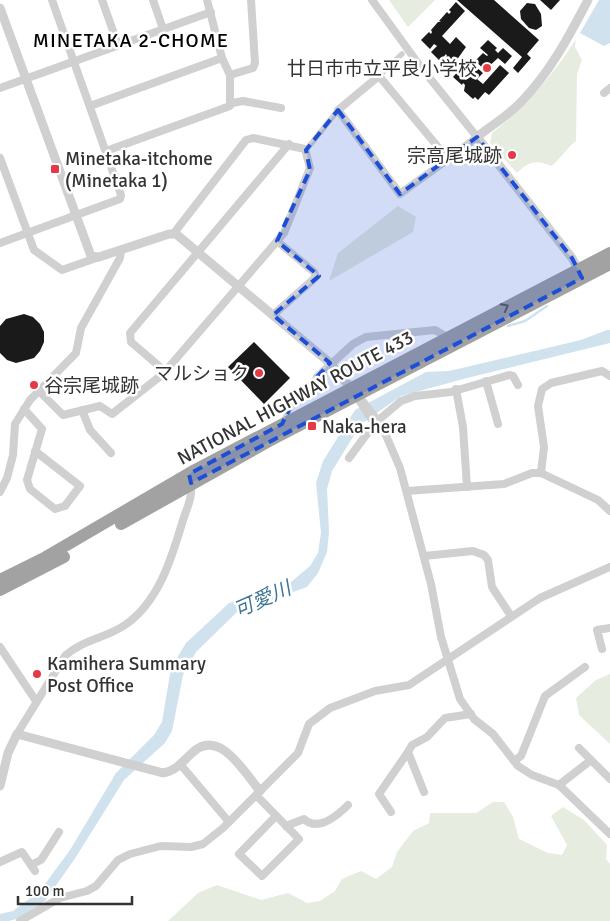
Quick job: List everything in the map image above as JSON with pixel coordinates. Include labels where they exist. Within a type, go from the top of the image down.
[{"type":"highway","name":"NATIONAL HIGHWAY ROUTE 433","points":[[0,580],[190,479],[358,397],[580,273],[610,253]]},
{"type":"highway","name":"NATIONAL HIGHWAY ROUTE 433","points":[[0,590],[48,566],[282,424],[358,397],[446,337],[580,273],[610,264]]},
{"type":"street","points":[[0,242],[120,199],[121,195],[52,0]]},
{"type":"street","points":[[102,0],[118,45]]},
{"type":"street","points":[[153,0],[163,29]]},
{"type":"street","points":[[106,151],[228,107],[232,102],[230,76],[222,58],[208,0]]},
{"type":"street","points":[[230,76],[254,68],[251,0]]},
{"type":"street","points":[[372,0],[420,66],[477,137],[580,273]]},
{"type":"street","points":[[338,110],[400,194],[522,101],[559,56],[588,0]]},
{"type":"street","points":[[0,8],[88,252],[91,256],[99,257]]},
{"type":"street","points":[[0,88],[211,12]]},
{"type":"street","points":[[306,150],[338,110],[402,54]]},
{"type":"street","points":[[90,106],[222,58]]},
{"type":"street","points":[[379,76],[448,159]]},
{"type":"street","points":[[232,102],[243,101],[281,108]]},
{"type":"street","points":[[0,158],[35,252],[60,269],[174,234],[246,140],[253,138],[301,146],[306,150],[310,170],[285,231],[166,372],[114,413],[109,413],[101,406],[61,414],[39,391]]},
{"type":"street","points":[[166,372],[126,338],[289,144]]},
{"type":"street","points":[[174,234],[198,252],[330,364],[375,420],[388,438],[407,492],[424,556],[446,658],[459,697],[471,714],[493,734],[514,762],[532,776],[559,785],[610,834]]},
{"type":"street","points":[[273,315],[316,277],[314,272],[277,241]]},
{"type":"street","points":[[0,492],[7,478],[13,455],[14,426],[24,409],[39,391],[76,353],[80,331],[120,258],[121,250]]},
{"type":"street","points":[[282,424],[293,402],[317,377],[353,344],[366,337],[434,330],[446,337]]},
{"type":"street","points":[[541,473],[544,447],[538,406],[542,389],[551,383],[602,371],[610,376]]},
{"type":"street","points":[[349,458],[375,420],[394,405],[408,398],[456,389],[511,375],[518,385]]},
{"type":"street","points":[[486,381],[498,424]]},
{"type":"street","points":[[456,389],[463,427],[467,487]]},
{"type":"street","points":[[24,409],[42,429],[35,451],[26,480],[30,489],[55,509],[65,506],[80,486],[35,451]]},
{"type":"street","points":[[82,410],[90,430],[111,453]]},
{"type":"street","points":[[407,492],[504,484],[532,473],[541,473],[598,500],[610,512]]},
{"type":"street","points":[[0,786],[8,752],[60,662],[70,651],[124,625],[146,604],[168,568],[191,496],[190,479]]},
{"type":"street","points":[[424,556],[473,551],[484,554],[488,560],[492,587],[511,616]]},
{"type":"street","points":[[20,921],[60,898],[88,891],[96,886],[118,860],[130,854],[161,846],[191,847],[202,844],[229,822],[298,753],[309,724],[330,708],[375,691],[409,685],[446,658],[540,598],[610,567]]},
{"type":"street","points":[[602,649],[597,630],[610,628]]},
{"type":"street","points":[[0,647],[2,657],[36,701]]},
{"type":"street","points":[[514,762],[521,756],[544,696],[585,667]]},
{"type":"street","points":[[392,812],[379,794],[412,745],[427,737],[445,718],[471,714]]},
{"type":"street","points":[[17,734],[153,772],[168,772],[198,748],[208,744],[217,745],[227,752],[276,816],[299,839],[262,876],[239,854],[276,816]]},
{"type":"street","points":[[579,748],[610,779]]},
{"type":"street","points":[[408,752],[424,792]]},
{"type":"street","points":[[559,785],[591,760]]},
{"type":"street","points":[[180,764],[229,822]]},
{"type":"street","points":[[286,826],[304,819],[310,822],[331,821],[348,805]]},
{"type":"street","points":[[0,862],[22,852],[33,868],[41,860],[59,832]]},
{"type":"highlighted area","points":[[338,110],[400,194],[477,137],[572,258],[582,278],[191,483],[189,474],[282,424],[293,402],[330,363],[273,315],[319,276],[277,241],[310,170],[306,150]]},
{"type":"shaded area","points":[[389,0],[435,0],[408,27]]},
{"type":"shaded area","points":[[576,39],[575,47],[582,60],[577,74],[576,141],[551,166],[537,162],[532,163],[517,173],[490,143],[492,133],[517,112],[538,90],[558,66]]},
{"type":"shaded area","points":[[398,206],[416,217],[413,232],[329,281],[338,253]]},
{"type":"shaded area","points":[[610,674],[610,744],[579,715],[576,698],[596,680]]},
{"type":"shaded area","points":[[493,802],[504,802],[513,817],[519,839],[548,853],[562,855],[567,845],[551,816],[563,807],[584,820],[607,845],[606,859],[610,864],[610,921],[168,921],[198,893],[217,885],[261,900],[288,893],[307,903],[320,901],[335,891],[342,879],[361,871],[376,879],[392,867],[397,852],[413,831],[429,823],[430,813],[476,813]]},
{"type":"water","points":[[599,0],[610,0],[610,43],[604,46],[580,33]]},
{"type":"water","name":"可愛川","points":[[610,330],[610,343],[401,396],[361,424],[332,471],[327,489],[329,532],[327,552],[318,573],[307,587],[237,612],[196,652],[183,675],[172,731],[165,743],[124,780],[76,857],[45,901],[27,916],[9,921],[0,921],[0,914],[13,911],[45,884],[70,850],[116,773],[154,735],[162,722],[171,668],[186,643],[229,603],[291,582],[310,566],[318,553],[321,533],[316,483],[323,461],[355,410],[426,372],[449,371],[581,340]]},
{"type":"building","points":[[457,0],[494,0],[539,40],[527,54],[531,58],[518,73],[513,68],[522,57]]},
{"type":"building","points":[[540,0],[560,0],[551,10]]},
{"type":"building","points":[[456,2],[465,11],[442,36],[450,44],[456,37],[466,47],[456,61],[458,63],[451,71],[442,62],[447,56],[446,54],[440,61],[431,52],[437,46],[434,44],[430,49],[421,40],[429,32],[431,34],[431,30],[438,22],[441,22],[439,21],[447,12],[449,14],[451,12],[449,10]]},
{"type":"building","points":[[527,3],[535,4],[541,14],[542,26],[536,30],[529,28],[521,19],[520,11]]},
{"type":"building","points":[[488,40],[497,48],[495,50],[498,53],[503,48],[512,56],[505,64],[498,58],[485,70],[475,61],[483,53],[488,55],[480,48]]},
{"type":"building","points":[[473,64],[483,73],[477,79],[483,84],[500,65],[509,73],[489,95],[485,92],[478,100],[475,97],[473,99],[464,91],[465,85],[463,83],[462,85],[453,77],[460,69],[464,73]]},
{"type":"building","points":[[24,314],[33,317],[40,324],[44,332],[44,342],[34,358],[16,363],[7,360],[0,353],[0,326],[6,319]]},
{"type":"building","name":"マルショク","points":[[254,342],[290,378],[264,404],[228,367]]},
{"type":"waterway","points":[[508,326],[525,321],[547,306]]},
{"type":"place","name":"廿日市市立平良小学校","points":[[487,68]]},
{"type":"place","name":"宗高尾城跡","points":[[512,155]]},
{"type":"place","name":"Minetaka-itchome (Minetaka 1)","points":[[55,169]]},
{"type":"place","name":"マルショク","points":[[259,373]]},
{"type":"place","name":"谷宗尾城跡","points":[[34,385]]},
{"type":"place","name":"Naka-hera","points":[[312,426]]},
{"type":"place","name":"Kamihera Summary Post Office","points":[[37,674]]},
{"type":"district","name":"MINETAKA 2-CHOME","points":[[131,40]]}]
